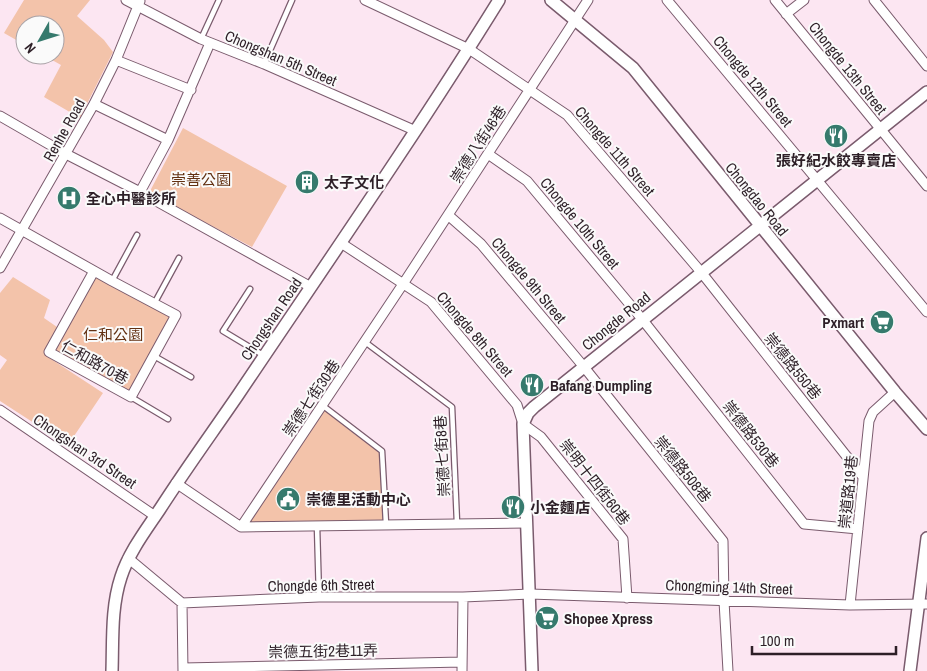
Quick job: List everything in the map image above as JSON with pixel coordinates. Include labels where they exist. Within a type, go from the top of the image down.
[{"type":"street","name":"Chongshan 5th Street","points":[[126,0],[139,3],[201,39],[264,64],[416,131]]},
{"type":"street","name":"Chongde 11th Street","points":[[366,0],[469,49],[568,115],[700,272]]},
{"type":"street","name":"Chongshan Road","points":[[112,671],[115,602],[120,578],[128,558],[176,484],[416,131],[499,0]]},
{"type":"street","name":"Chongdao Road","points":[[551,0],[633,68],[927,429]]},
{"type":"street","name":"崇德八街46巷","points":[[403,284],[588,0]]},
{"type":"street","name":"Chongde 12th Street","points":[[667,0],[927,312]]},
{"type":"street","name":"Chongde 13th Street","points":[[775,0],[927,186]]},
{"type":"street","points":[[786,14],[804,0]]},
{"type":"street","points":[[874,0],[927,66]]},
{"type":"street","name":"Renhe Road","points":[[0,268],[94,104],[116,60],[139,3]]},
{"type":"street","points":[[140,192],[168,140],[210,43]]},
{"type":"street","points":[[116,60],[191,90]]},
{"type":"street","name":"Chongde Road","points":[[523,424],[528,413],[534,407],[700,272],[927,92]]},
{"type":"street","points":[[94,104],[168,140]]},
{"type":"street","points":[[0,116],[311,287]]},
{"type":"street","name":"Chongde 10th Street","points":[[488,154],[527,181],[642,319]]},
{"type":"street","name":"Chongde 9th Street","points":[[448,215],[481,244],[584,367]]},
{"type":"street","name":"仁和路70巷","points":[[0,218],[176,315],[131,397],[48,352],[94,271]]},
{"type":"street","name":"Chongde 8th Street","points":[[340,243],[431,302],[517,405],[523,424]]},
{"type":"street","name":"崇德路550巷","points":[[700,272],[864,477]]},
{"type":"street","name":"崇德七街30巷","points":[[241,527],[403,284]]},
{"type":"street","name":"崇德路530巷","points":[[642,319],[804,524],[858,529]]},
{"type":"street","name":"崇德路508巷","points":[[584,367],[723,542],[728,671]]},
{"type":"street","name":"崇道路19巷","points":[[850,605],[871,416],[895,392]]},
{"type":"street","name":"Chongshan 3rd Street","points":[[0,410],[155,516]]},
{"type":"street","points":[[523,424],[532,671]]},
{"type":"street","name":"崇明十四街60巷","points":[[523,424],[541,437],[623,540],[627,598]]},
{"type":"street","points":[[176,484],[241,527],[527,523]]},
{"type":"street","points":[[910,671],[922,604],[927,538]]},
{"type":"street","points":[[128,558],[182,603],[183,670]]},
{"type":"street","name":"Chongming 14th Street","points":[[530,594],[850,605],[922,604]]},
{"type":"street","name":"Chongde 6th Street","points":[[182,603],[319,597],[463,597],[530,594]]},
{"type":"street","points":[[462,666],[463,597]]},
{"type":"street","name":"崇德五街2巷11弄","points":[[183,670],[462,666]]},
{"type":"lane","points":[[201,39],[219,0]]},
{"type":"lane","points":[[264,64],[292,0]]},
{"type":"lane","points":[[112,281],[137,235]]},
{"type":"lane","points":[[154,304],[179,258]]},
{"type":"lane","points":[[250,289],[223,331],[264,355]]},
{"type":"lane","name":"崇德七街8巷","points":[[365,342],[452,408],[457,523]]},
{"type":"lane","points":[[154,356],[191,377]]},
{"type":"lane","name":"仁和路70巷","points":[[131,397],[168,419]]},
{"type":"lane","points":[[322,405],[382,451],[386,524]]},
{"type":"lane","points":[[317,526],[319,597]]},
{"type":"green space","points":[[24,0],[90,0],[77,16],[104,40],[113,52],[80,118],[44,97],[61,65],[65,65],[65,15],[15,15],[15,39],[4,33]]},
{"type":"green space","name":"崇善公園","points":[[183,128],[287,186],[252,247],[149,193]]},
{"type":"green space","name":"仁和公園","points":[[96,276],[171,317],[130,392],[55,351]]},
{"type":"green space","points":[[13,277],[50,300],[44,318],[57,327],[45,355],[103,393],[68,445],[0,401],[0,370],[7,360],[0,355],[0,293]]},
{"type":"green space","points":[[323,406],[381,451],[385,524],[256,526],[246,521]]},
{"type":"place","name":"張好紀水餃專賣店","points":[[836,136]]},
{"type":"place","name":"太子文化","points":[[307,182]]},
{"type":"place","name":"全心中醫診所","points":[[69,198]]},
{"type":"place","name":"Pxmart","points":[[882,322]]},
{"type":"place","name":"Bafang Dumpling","points":[[532,385]]},
{"type":"place","name":"崇德里活動中心","points":[[288,499]]},
{"type":"place","name":"小金麵店","points":[[513,507]]},
{"type":"place","name":"Shopee Xpress","points":[[547,618]]}]
